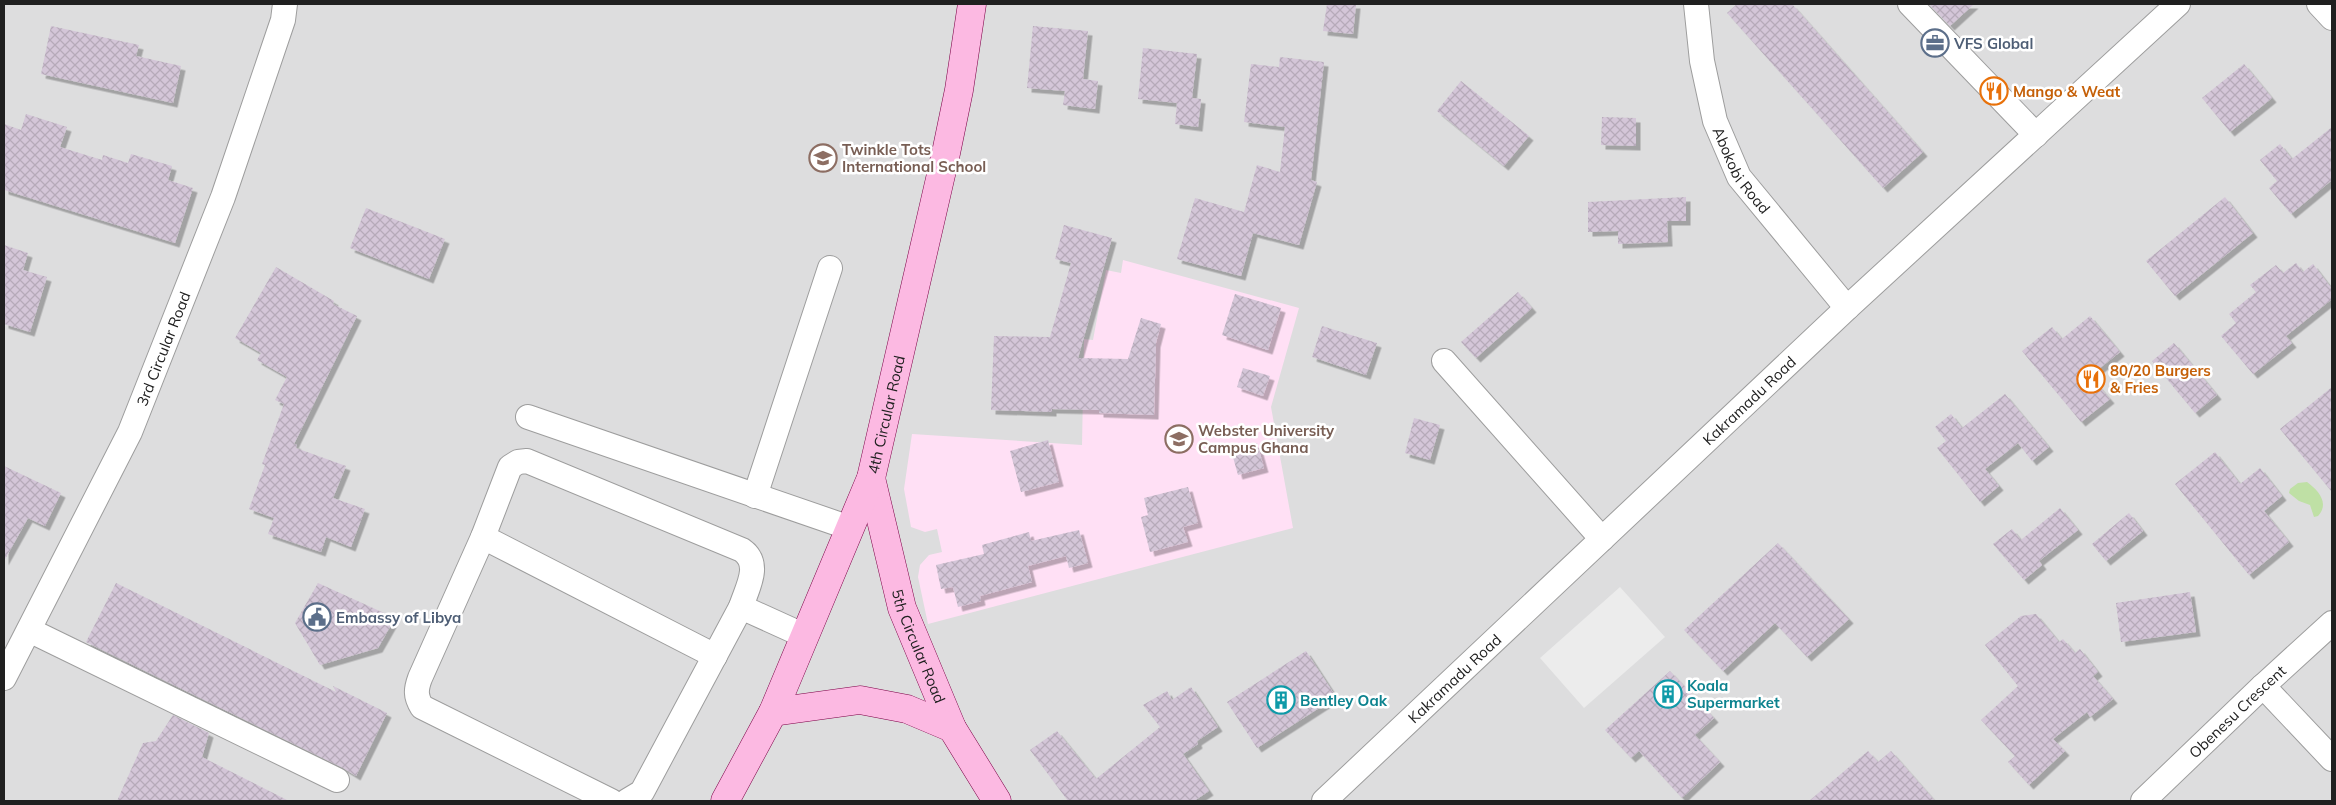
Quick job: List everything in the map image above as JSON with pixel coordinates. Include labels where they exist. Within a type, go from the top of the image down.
[{"type":"street","name":"3rd Circular Road","points":[[4,678],[130,432],[222,197],[283,20],[285,4]]},
{"type":"street","name":"4th Circular Road","points":[[725,801],[773,712],[871,478],[946,153],[959,90],[972,4]]},
{"type":"street","name":"Abokobi Road","points":[[1696,4],[1702,61],[1715,121],[1739,177],[1847,308]]},
{"type":"street","points":[[1910,4],[2036,135]]},
{"type":"street","name":"Kakramadu Road","points":[[1324,801],[1847,308],[2178,4]]},
{"type":"street","points":[[2319,4],[2332,18]]},
{"type":"street","points":[[755,496],[830,268]]},
{"type":"street","points":[[1444,361],[1602,539]]},
{"type":"street","points":[[528,417],[850,528]]},
{"type":"street","points":[[611,801],[422,707],[416,698],[416,688],[420,678],[483,537],[510,467],[518,462],[527,461],[742,550],[750,555],[753,563],[741,607],[642,792],[627,801]]},
{"type":"street","name":"5th Circular Road","points":[[871,478],[902,608],[952,728],[997,801]]},
{"type":"street","points":[[483,537],[715,656]]},
{"type":"street","points":[[741,607],[805,636]]},
{"type":"street","name":"Obenesu Crescent","points":[[2143,801],[2332,623]]},
{"type":"street","points":[[29,630],[337,780]]},
{"type":"street","points":[[2263,686],[2332,759]]},
{"type":"street","points":[[773,712],[860,700],[908,709],[952,728]]},
{"type":"shaded area","points":[[4,4],[2332,4],[2332,801],[4,801]]},
{"type":"shaded area","name":"Webster University Campus Ghana","points":[[1123,260],[1299,308],[1271,407],[1293,528],[928,624],[918,577],[920,565],[929,555],[942,552],[937,529],[925,532],[911,527],[904,489],[912,434],[1082,445],[1084,339],[1093,340],[1106,270],[1121,273]]},
{"type":"shaded area","points":[[2307,482],[2315,489],[2323,502],[2318,516],[2314,517],[2310,505],[2299,501],[2289,493],[2290,489],[2298,483]]},
{"type":"shaded area","points":[[1620,587],[1665,637],[1584,708],[1540,658]]},
{"type":"building","points":[[1327,4],[1356,4],[1353,34],[1323,31]]},
{"type":"building","points":[[1737,4],[1792,4],[1923,152],[1883,188],[1727,13]]},
{"type":"building","points":[[1929,4],[1974,4],[1950,26]]},
{"type":"building","points":[[51,26],[139,45],[136,56],[181,66],[173,103],[41,74]]},
{"type":"building","points":[[1033,26],[1088,31],[1083,79],[1098,81],[1095,109],[1063,105],[1065,91],[1027,88]]},
{"type":"building","points":[[1143,48],[1197,54],[1192,98],[1201,99],[1198,127],[1175,124],[1177,103],[1138,99]]},
{"type":"building","points":[[1280,57],[1324,62],[1311,180],[1317,182],[1299,245],[1253,233],[1241,276],[1177,259],[1195,198],[1244,212],[1257,165],[1280,172],[1285,127],[1244,122],[1251,64],[1279,67]]},
{"type":"building","points":[[2244,64],[2272,98],[2230,132],[2202,98]]},
{"type":"building","points":[[1461,81],[1529,136],[1504,166],[1437,111]]},
{"type":"building","points":[[26,114],[67,127],[60,147],[102,160],[103,155],[128,163],[131,154],[172,166],[168,180],[193,188],[175,243],[4,190],[4,124],[21,130]]},
{"type":"building","points":[[1602,117],[1636,118],[1636,146],[1601,145]]},
{"type":"building","points":[[2332,127],[2332,180],[2291,214],[2269,188],[2277,181],[2260,160],[2280,144],[2292,159]]},
{"type":"building","points":[[1686,197],[1686,221],[1667,221],[1668,242],[1618,244],[1618,231],[1588,232],[1588,202]]},
{"type":"building","points":[[2225,197],[2253,233],[2175,296],[2146,261]]},
{"type":"building","points":[[366,208],[445,239],[429,279],[350,248]]},
{"type":"building","points":[[1064,225],[1112,238],[1078,358],[1128,359],[1141,318],[1161,324],[1156,343],[1154,415],[1099,413],[1099,410],[1052,409],[1052,412],[991,410],[994,336],[1050,337],[1071,263],[1055,259]]},
{"type":"building","points":[[4,245],[28,253],[23,270],[47,277],[30,332],[4,324]]},
{"type":"building","points":[[2296,263],[2303,272],[2313,264],[2332,289],[2332,299],[2286,336],[2292,343],[2253,374],[2221,336],[2236,323],[2229,314],[2256,292],[2250,285],[2276,265],[2283,273]]},
{"type":"building","points":[[276,267],[334,301],[333,304],[357,316],[294,444],[297,445],[296,448],[346,466],[333,498],[365,509],[351,547],[326,537],[321,552],[268,534],[274,518],[249,509],[265,465],[262,464],[284,404],[275,400],[287,377],[257,360],[261,353],[235,338]]},
{"type":"building","points":[[1518,292],[1532,308],[1476,358],[1461,342]]},
{"type":"building","points":[[1235,294],[1281,308],[1268,350],[1222,335]]},
{"type":"building","points":[[2090,316],[2120,352],[2090,376],[2110,399],[2081,422],[2022,351],[2052,327],[2062,339]]},
{"type":"building","points":[[1322,326],[1377,343],[1366,375],[1312,357]]},
{"type":"building","points":[[2174,343],[2217,395],[2195,413],[2152,361]]},
{"type":"building","points":[[1243,368],[1270,376],[1263,396],[1237,387]]},
{"type":"building","points":[[2332,387],[2332,492],[2280,429]]},
{"type":"building","points":[[2005,394],[2049,447],[2032,461],[2018,443],[1985,469],[1999,486],[1980,502],[1937,448],[1946,441],[1935,427],[1951,414],[1962,428]]},
{"type":"building","points":[[1414,418],[1440,425],[1430,460],[1405,453]]},
{"type":"building","points":[[1048,440],[1059,482],[1021,492],[1010,451]]},
{"type":"building","points":[[1257,443],[1264,468],[1238,475],[1231,450]]},
{"type":"building","points":[[2215,452],[2240,484],[2260,468],[2282,496],[2264,511],[2289,542],[2249,575],[2175,484]]},
{"type":"building","points":[[4,466],[61,493],[45,526],[28,518],[4,561]]},
{"type":"building","points":[[1188,487],[1198,523],[1183,527],[1188,542],[1150,552],[1141,517],[1148,515],[1144,498]]},
{"type":"building","points":[[2060,508],[2078,530],[2039,561],[2042,565],[2024,580],[1993,544],[2012,529],[2021,540]]},
{"type":"building","points":[[2129,513],[2143,531],[2106,561],[2092,544]]},
{"type":"building","points":[[1079,530],[1088,563],[1069,568],[1066,556],[1028,566],[1032,582],[980,596],[981,601],[958,607],[953,587],[941,589],[936,565],[984,554],[982,545],[1029,532],[1031,541]]},
{"type":"building","points":[[1778,543],[1849,619],[1807,657],[1775,623],[1723,671],[1684,630]]},
{"type":"building","points":[[116,583],[336,692],[333,686],[387,713],[356,776],[86,642]]},
{"type":"building","points":[[318,583],[395,618],[378,648],[320,665],[295,623]]},
{"type":"building","points":[[2190,592],[2196,632],[2121,642],[2116,603]]},
{"type":"building","points":[[2036,614],[2059,642],[2063,639],[2075,653],[2080,649],[2098,672],[2093,676],[2113,699],[2090,717],[2087,712],[2053,739],[2065,751],[2029,785],[2008,762],[2015,756],[1981,720],[2018,686],[1985,645],[2021,616]]},
{"type":"building","name":"Bentley Oak","points":[[1306,651],[1336,697],[1257,748],[1227,702]]},
{"type":"building","name":"Koala Supermarket","points":[[1670,671],[1714,718],[1695,735],[1720,762],[1682,798],[1639,751],[1631,758],[1605,730]]},
{"type":"building","points":[[1191,687],[1218,727],[1197,741],[1198,744],[1183,754],[1209,791],[1194,801],[1068,801],[1030,750],[1057,731],[1096,779],[1160,727],[1143,705],[1167,691],[1172,700]]},
{"type":"building","points":[[173,715],[209,733],[202,757],[289,801],[117,801],[143,743],[156,741]]},
{"type":"building","points":[[1868,751],[1878,762],[1891,751],[1935,801],[1809,801]]},
{"type":"place","name":"VFS Global","points":[[1935,43]]},
{"type":"place","name":"Mango & Weat","points":[[1994,91]]},
{"type":"place","name":"Twinkle Tots International School","points":[[823,158]]},
{"type":"place","name":"80/20 Burgers & Fries","points":[[2091,379]]},
{"type":"place","name":"Webster University Campus Ghana","points":[[1179,439]]},
{"type":"place","name":"Embassy of Libya","points":[[317,617]]},
{"type":"place","name":"Koala Supermarket","points":[[1668,694]]},
{"type":"place","name":"Bentley Oak","points":[[1281,700]]}]
